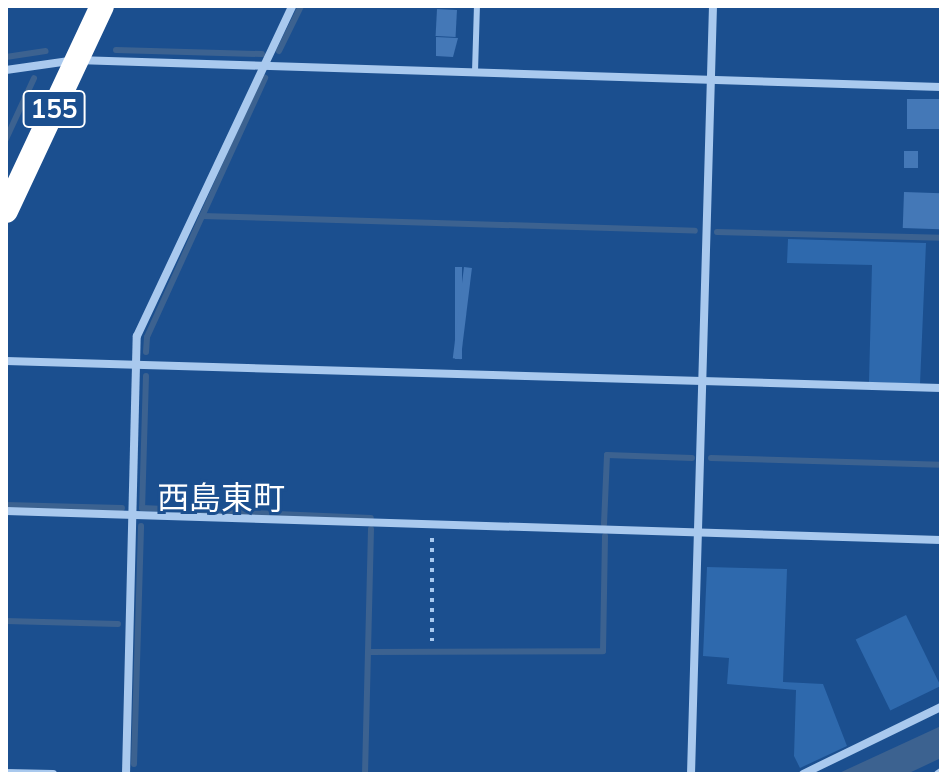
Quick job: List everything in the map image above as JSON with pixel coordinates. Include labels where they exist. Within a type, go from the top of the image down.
[{"type":"highway","name":"155","points":[[6,211],[102,6]]},
{"type":"street","points":[[126,774],[137,336],[292,6]]},
{"type":"street","points":[[691,774],[713,6]]},
{"type":"street","points":[[6,70],[76,60],[941,87]]},
{"type":"street","points":[[6,361],[941,388]]},
{"type":"street","points":[[6,511],[941,540]]},
{"type":"street","points":[[803,774],[941,707]]},
{"type":"street","points":[[6,773],[53,774]]},
{"type":"lane","points":[[475,72],[477,6]]},
{"type":"path","points":[[432,524],[432,641]]},
{"type":"shaded area","points":[[788,239],[926,243],[920,384],[869,382],[872,265],[787,263]]},
{"type":"shaded area","points":[[707,567],[787,569],[783,682],[823,684],[847,746],[800,768],[794,756],[796,690],[727,684],[729,658],[703,656]]},
{"type":"shaded area","points":[[906,615],[941,686],[890,711],[856,640]]},
{"type":"shaded area","points":[[941,726],[941,758],[907,774],[837,774]]},
{"type":"building","points":[[437,9],[457,10],[456,37],[436,36]]},
{"type":"building","points":[[436,37],[458,38],[453,57],[436,56]]},
{"type":"building","points":[[907,99],[941,99],[941,129],[907,129]]},
{"type":"building","points":[[904,151],[918,151],[918,168],[904,168]]},
{"type":"building","points":[[904,192],[941,193],[940,229],[903,228]]},
{"type":"building","points":[[455,267],[462,267],[462,359],[455,359]]},
{"type":"building","points":[[464,267],[472,268],[461,359],[453,358]]},
{"type":"waterway","points":[[279,51],[301,6]]},
{"type":"waterway","points":[[116,50],[262,54]]},
{"type":"waterway","points":[[6,57],[46,51]]},
{"type":"waterway","points":[[6,139],[34,78]]},
{"type":"waterway","points":[[146,352],[147,337],[265,78]]},
{"type":"waterway","points":[[202,216],[695,231]]},
{"type":"waterway","points":[[717,232],[941,238]]},
{"type":"waterway","points":[[146,376],[142,508],[371,518]]},
{"type":"waterway","points":[[604,524],[607,455],[692,458]]},
{"type":"waterway","points":[[711,458],[941,465]]},
{"type":"waterway","points":[[6,505],[122,508]]},
{"type":"waterway","points":[[134,764],[141,526]]},
{"type":"waterway","points":[[365,774],[371,529]]},
{"type":"waterway","points":[[368,652],[603,651],[605,536]]},
{"type":"waterway","points":[[6,621],[118,624]]},
{"type":"district","name":"西島東町","points":[[221,497]]}]
